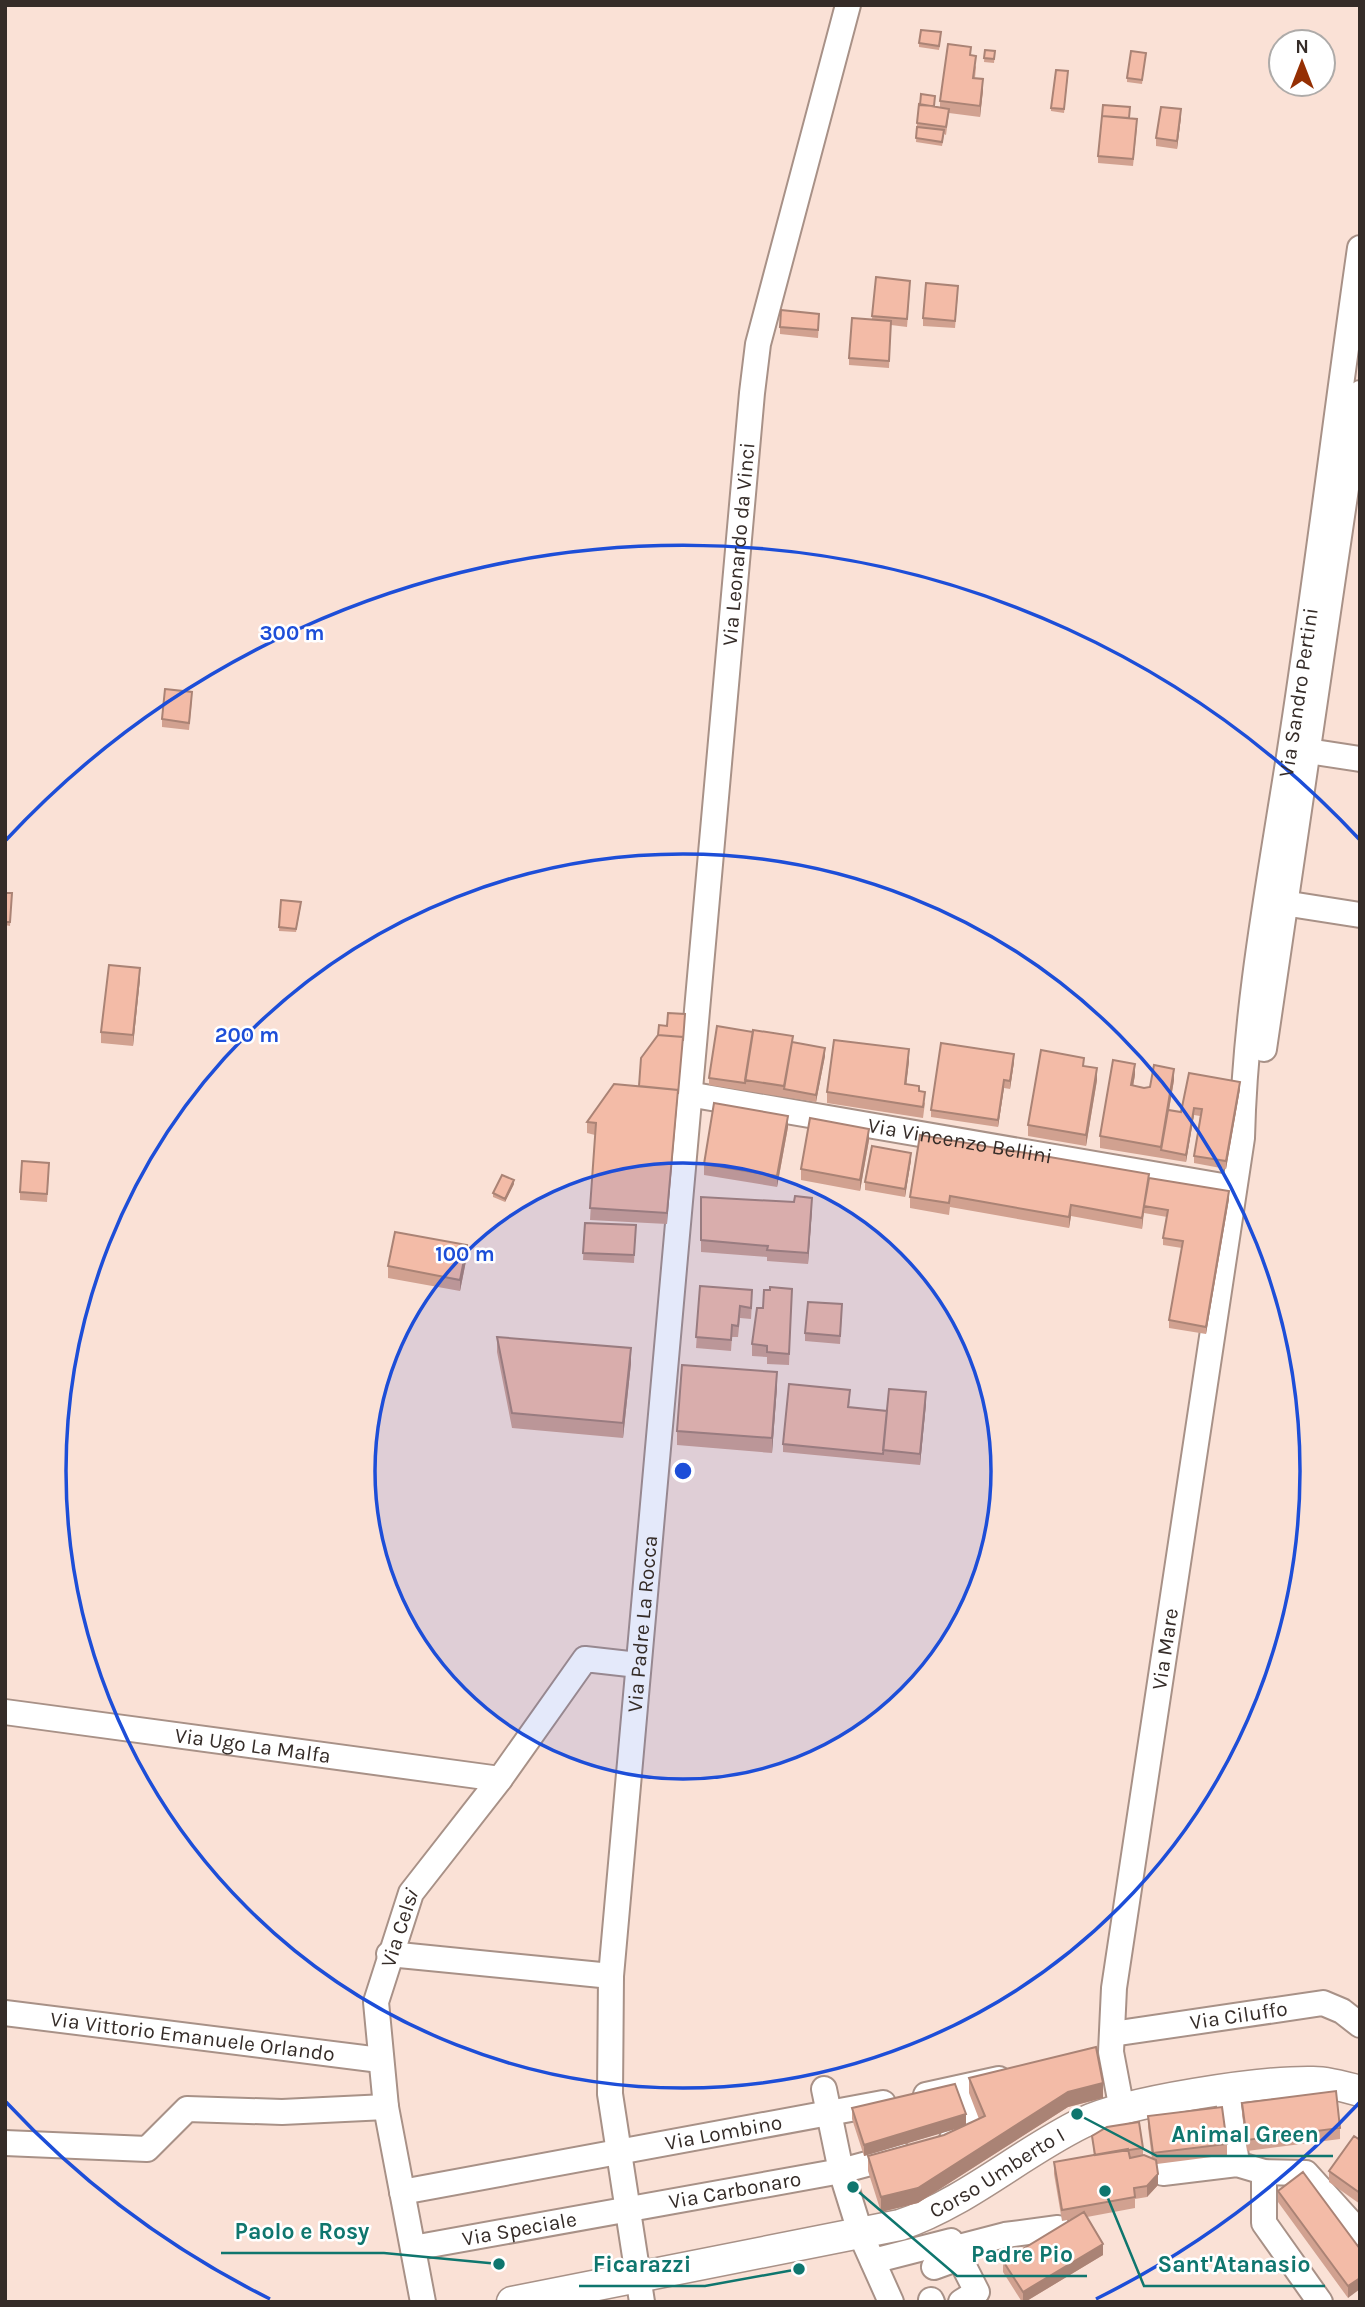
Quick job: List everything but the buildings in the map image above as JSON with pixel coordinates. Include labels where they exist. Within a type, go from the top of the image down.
[{"type":"main road","name":"Corso Umberto I","points":[[512,2302],[640,2290],[884,2260],[933,2213],[1084,2122],[1122,2110],[1227,2091],[1314,2082],[1360,2091]]},
{"type":"street","name":"Via Leonardo da Vinci","points":[[688,1094],[758,344],[848,5]]},
{"type":"street","name":"Via Sandro Pertini","points":[[1299,750],[1360,248]]},
{"type":"street","name":"Via Sandro Pertini","points":[[1234,1188],[1242,1138],[1258,1091],[1275,902],[1360,393]]},
{"type":"street","points":[[1299,750],[1360,759]]},
{"type":"street","points":[[1275,902],[1360,915]]},
{"type":"street","name":"Via Vincenzo Bellini","points":[[688,1094],[1234,1188]]},
{"type":"street","name":"Via Padre La Rocca","points":[[640,2290],[610,2094],[611,1976],[688,1094]]},
{"type":"street","name":"Via Mare","points":[[1122,2110],[1111,2043],[1114,1988],[1234,1188]]},
{"type":"street","name":"Via Celsi","points":[[423,2302],[386,2107],[380,2060],[376,2002],[389,1954],[411,1893],[500,1779],[584,1659],[638,1665]]},
{"type":"street","name":"Via Ugo La Malfa","points":[[5,1712],[500,1779]]},
{"type":"street","points":[[389,1954],[611,1976]]},
{"type":"street","name":"Via Ciluffo","points":[[1086,2058],[1111,2043],[1323,2003],[1342,2011],[1360,2025]]},
{"type":"street","name":"Via Vittorio Emanuele Orlando","points":[[5,2013],[380,2060]]},
{"type":"street","name":"Via Lombino","points":[[402,2192],[960,2088],[1023,2073]]},
{"type":"street","name":"Via Carbonaro","points":[[628,2210],[841,2171],[928,2147],[972,2129],[974,2122],[960,2088]]},
{"type":"street","points":[[824,2089],[841,2171],[884,2260],[897,2301]]},
{"type":"street","points":[[1227,2091],[1237,2164]]},
{"type":"street","points":[[5,2143],[147,2149],[187,2109],[282,2112],[386,2107]]},
{"type":"street","points":[[1163,2173],[1237,2164],[1264,2172],[1306,2173],[1360,2233]]},
{"type":"street","points":[[1264,2172],[1264,2223],[1320,2302]]},
{"type":"street","name":"Via Speciale","points":[[413,2248],[628,2210]]},
{"type":"street","points":[[884,2260],[942,2273],[1005,2235],[1058,2228]]},
{"type":"place","name":"Animal Green","points":[[1077,2114]]},
{"type":"place","name":"Padre Pio","points":[[853,2187]]},
{"type":"place","name":"Sant'Atanasio","points":[[1105,2191]]},
{"type":"place","name":"Paolo e Rosy","points":[[499,2264]]},
{"type":"place","name":"Ficarazzi","points":[[799,2269]]}]
